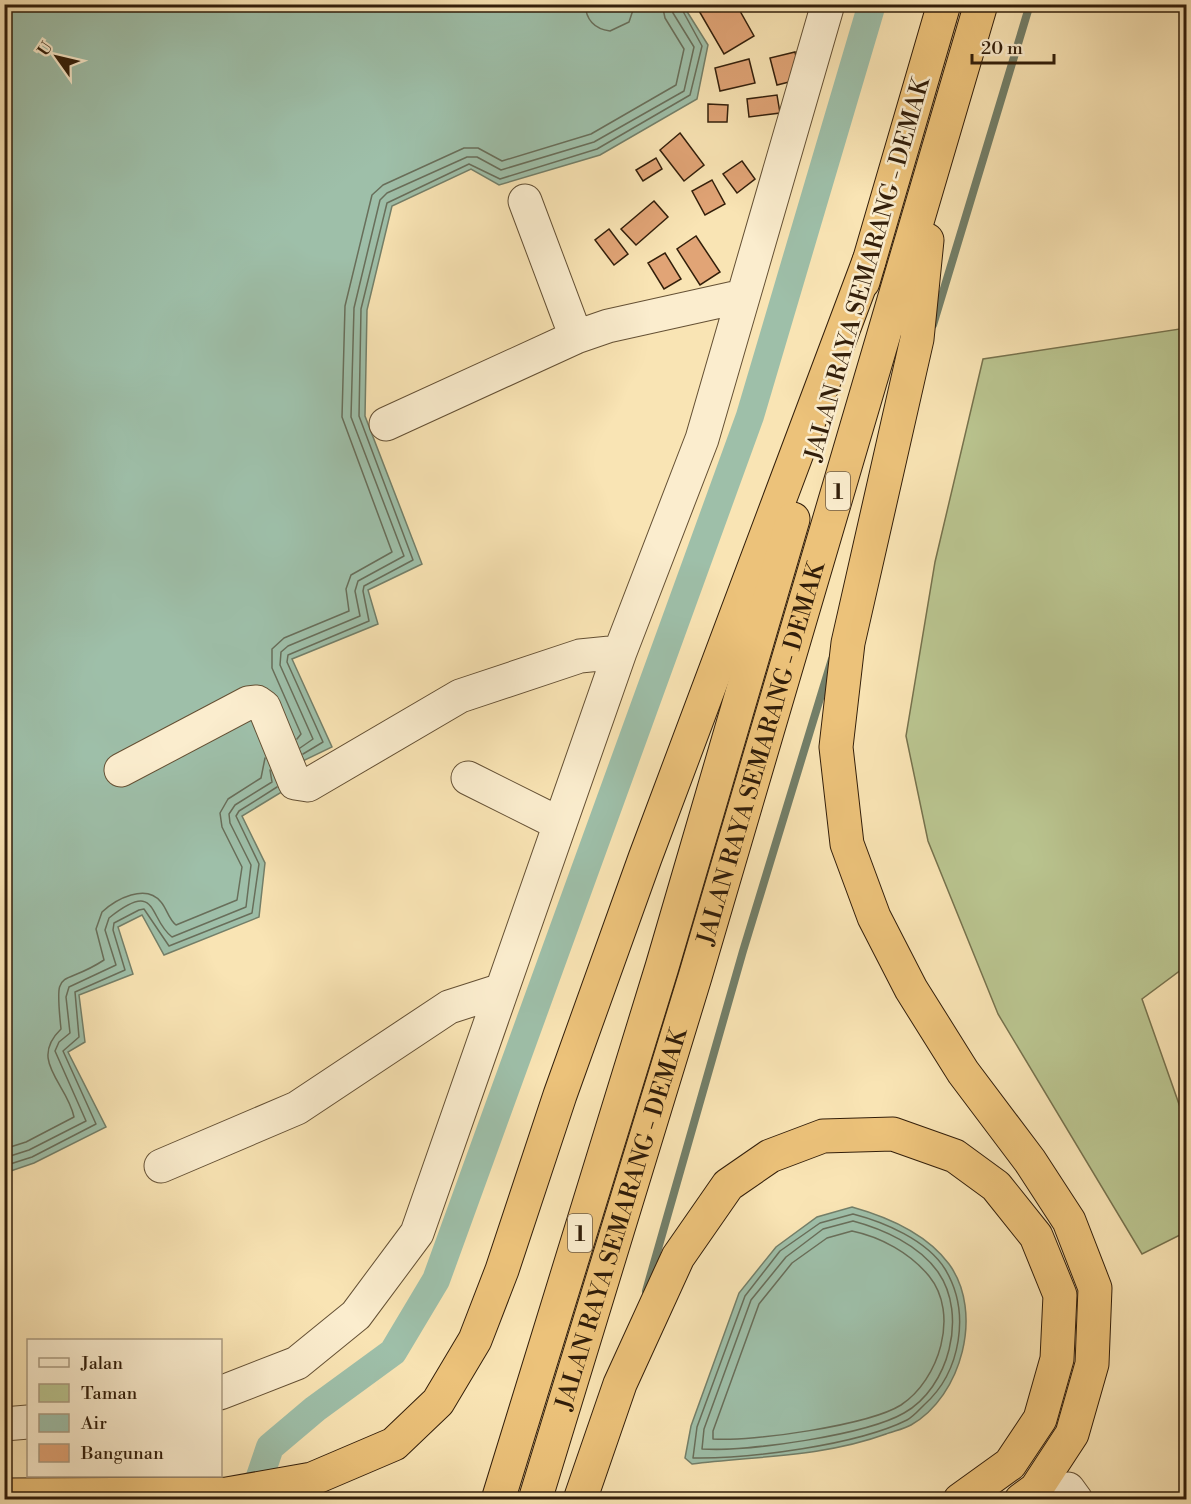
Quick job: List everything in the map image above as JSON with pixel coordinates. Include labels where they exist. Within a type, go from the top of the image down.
[{"type":"highway","name":"JALAN RAYA SEMARANG - DEMAK","points":[[498,1500],[662,967],[944,4]]},
{"type":"highway","name":"JALAN RAYA SEMARANG - DEMAK","points":[[535,1500],[695,977],[981,4]]},
{"type":"highway","points":[[936,157],[917,339],[848,643],[836,747],[847,844],[874,917],[911,989],[963,1072],[1030,1161],[1069,1221],[1095,1288],[1092,1364],[1072,1434],[1036,1489],[1022,1500]]},
{"type":"highway","points":[[4,1495],[227,1494],[312,1479],[394,1444],[438,1402],[475,1340],[502,1270],[560,1095],[645,858],[869,261]]},
{"type":"highway","points":[[580,1500],[620,1384],[674,1268],[728,1185],[770,1156],[823,1136],[893,1134],[955,1156],[996,1186],[1036,1236],[1059,1294],[1057,1359],[1040,1419],[1010,1464],[960,1500]]},
{"type":"street","points":[[222,1392],[297,1363],[356,1316],[417,1233],[620,652],[702,439],[828,4]]},
{"type":"street","points":[[525,201],[576,337]]},
{"type":"street","points":[[386,424],[576,337],[608,326],[743,296]]},
{"type":"street","points":[[122,770],[248,703],[257,702],[264,707],[295,783],[308,785],[460,696],[580,656],[620,652]]},
{"type":"street","points":[[468,778],[560,824]]},
{"type":"street","points":[[161,1166],[297,1108],[449,1007],[502,990]]},
{"type":"street","points":[[4,1424],[27,1422]]},
{"type":"green space","points":[[1186,328],[1186,969],[1181,970],[1142,999],[1186,1124],[1186,1232],[1142,1254],[998,1014],[928,841],[906,736],[935,562],[983,359]]},
{"type":"water","points":[[606,4],[609,8],[617,5],[683,5],[708,45],[697,99],[600,155],[499,185],[471,169],[392,206],[367,310],[365,416],[422,564],[368,590],[378,624],[292,659],[332,747],[284,770],[290,787],[242,816],[265,863],[259,917],[164,955],[142,915],[118,927],[133,974],[79,995],[85,1042],[68,1052],[106,1127],[34,1163],[5,1173],[4,5]]},
{"type":"water","points":[[852,1207],[892,1221],[918,1235],[940,1253],[960,1284],[965,1305],[966,1328],[955,1374],[943,1394],[929,1412],[911,1425],[862,1442],[790,1455],[692,1464],[685,1458],[691,1426],[739,1293],[776,1247],[817,1217]]},
{"type":"building","points":[[695,4],[736,4],[754,36],[724,54]]},
{"type":"building","points":[[795,52],[801,79],[777,85],[770,58]]},
{"type":"building","points":[[749,59],[755,83],[720,91],[715,68]]},
{"type":"building","points":[[777,95],[780,113],[749,117],[747,99]]},
{"type":"building","points":[[708,104],[728,105],[727,122],[708,122]]},
{"type":"building","points":[[680,133],[704,165],[684,181],[660,150]]},
{"type":"building","points":[[656,158],[662,169],[643,181],[636,170]]},
{"type":"building","points":[[742,161],[755,179],[737,193],[723,174]]},
{"type":"building","points":[[712,180],[725,204],[705,215],[692,191]]},
{"type":"building","points":[[654,201],[668,217],[636,245],[621,229]]},
{"type":"building","points":[[609,229],[628,254],[614,265],[595,240]]},
{"type":"building","points":[[696,236],[720,272],[700,285],[677,249]]},
{"type":"building","points":[[665,253],[681,279],[664,289],[648,263]]},
{"type":"waterway","points":[[252,1500],[270,1447],[315,1409],[393,1352],[436,1280],[750,416],[872,4]]},
{"type":"waterway","points":[[933,325],[1030,4]]},
{"type":"waterway","points":[[646,1291],[743,951],[832,659]]}]
